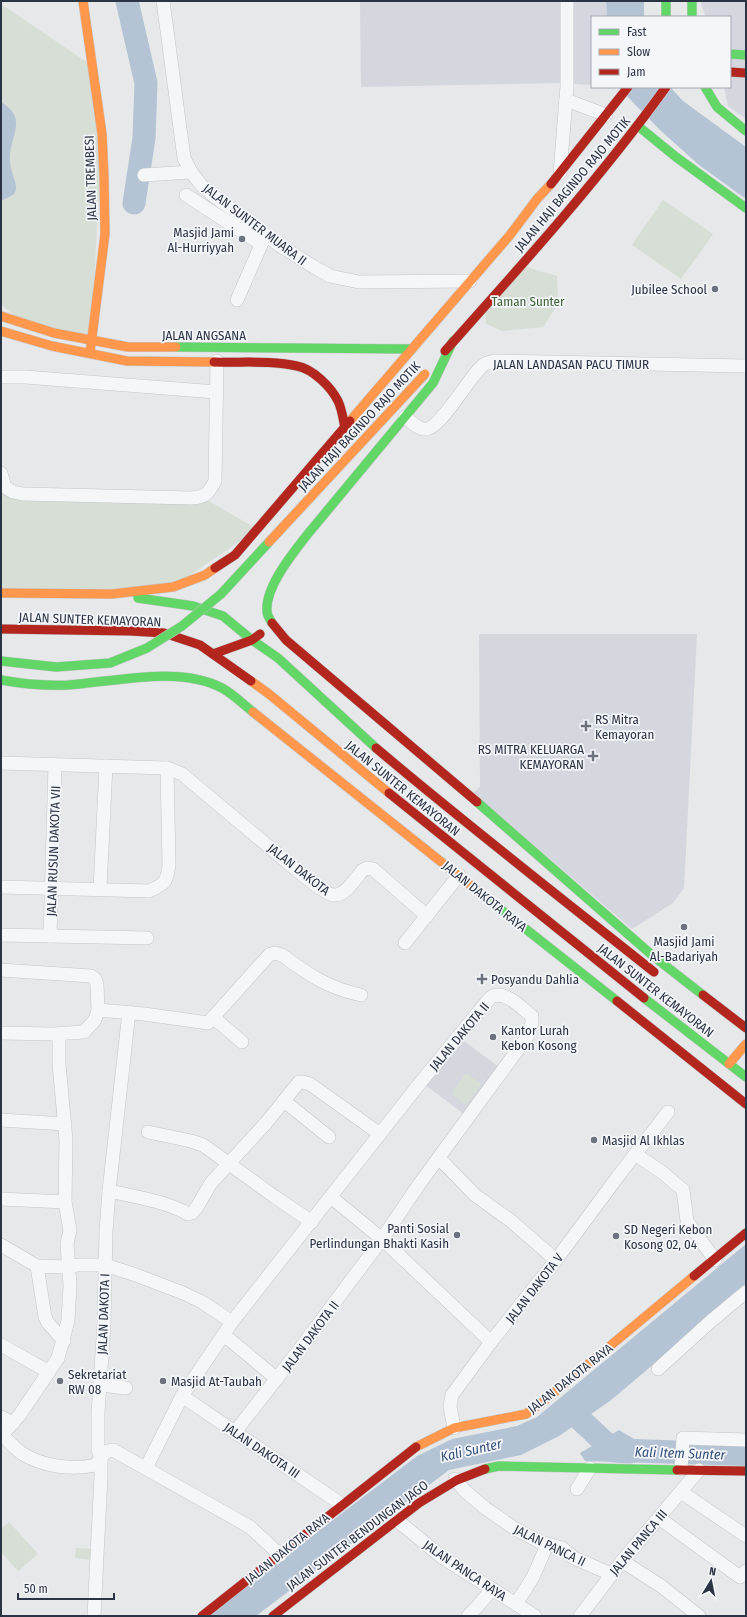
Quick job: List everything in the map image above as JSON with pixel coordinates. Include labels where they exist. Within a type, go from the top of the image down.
[{"type":"main road","name":"JALAN TREMBESI","points":[[83,1],[102,134],[105,234],[89,354]]},
{"type":"main road","points":[[666,1],[666,16]]},
{"type":"main road","points":[[692,1],[692,16]]},
{"type":"main road","points":[[731,54],[746,55]]},
{"type":"main road","points":[[731,72],[746,73]]},
{"type":"main road","name":"JALAN HAJI BAGINDO RAJO MOTIK","points":[[1,593],[112,594],[172,587],[205,575],[235,555],[470,281],[560,173],[627,88]]},
{"type":"main road","name":"JALAN HAJI BAGINDO RAJO MOTIK","points":[[1,661],[56,667],[110,663],[148,648],[182,626],[221,594],[425,374],[522,265],[638,126],[665,88]]},
{"type":"main road","points":[[704,88],[722,113],[746,131]]},
{"type":"main road","points":[[638,126],[676,157],[746,208]]},
{"type":"main road","name":"JALAN ANGSANA","points":[[1,316],[23,324],[91,341],[128,347],[412,349]]},
{"type":"main road","name":"JALAN ANGSANA","points":[[1,331],[52,346],[127,361],[217,361],[289,364],[305,368],[319,377],[333,392],[339,403],[345,428]]},
{"type":"main road","points":[[453,341],[433,383],[292,555],[269,597],[267,612],[273,624],[286,640],[475,809],[653,956],[746,1028]]},
{"type":"main road","points":[[257,529],[257,541],[259,547],[268,555]]},
{"type":"main road","points":[[280,558],[292,555]]},
{"type":"main road","name":"JALAN SUNTER KEMAYORAN","points":[[112,594],[193,606],[223,616],[252,640],[278,658],[315,692],[371,748],[664,980]]},
{"type":"main road","points":[[213,654],[252,640],[273,624]]},
{"type":"main road","name":"JALAN SUNTER KEMAYORAN","points":[[1,629],[164,633],[200,645],[269,694],[359,765],[425,835],[645,998],[746,1077]]},
{"type":"main road","points":[[315,665],[315,692]]},
{"type":"main road","name":"JALAN DAKOTA RAYA","points":[[1,680],[37,684],[66,685],[168,677],[185,678],[209,683],[222,688],[425,835],[459,875],[746,1104]]},
{"type":"main road","points":[[453,813],[475,809]]},
{"type":"main road","points":[[646,966],[653,956]]},
{"type":"main road","points":[[610,996],[645,998]]},
{"type":"main road","points":[[729,1064],[744,1041]]},
{"type":"main road","name":"JALAN DAKOTA RAYA","points":[[202,1616],[411,1449],[454,1428],[526,1414],[544,1401],[746,1233]]},
{"type":"main road","name":"JALAN SUNTER BENDUNGAN JAGO","points":[[282,1614],[425,1499],[455,1479],[466,1474],[499,1466],[681,1468],[746,1471]]},
{"type":"street","name":"JALAN SUNTER MUARA II","points":[[163,1],[184,158],[191,172],[206,189],[263,240],[330,276],[359,282],[470,281]]},
{"type":"street","points":[[560,173],[567,86],[567,1]]},
{"type":"street","points":[[566,100],[606,115]]},
{"type":"street","points":[[144,175],[191,172]]},
{"type":"street","points":[[186,195],[263,240],[237,300]]},
{"type":"street","points":[[1,473],[5,486],[13,492],[23,494],[202,497],[209,492],[215,481],[217,361]]},
{"type":"street","name":"JALAN LANDASAN PACU TIMUR","points":[[405,417],[423,429],[428,429],[433,426],[454,402],[476,372],[485,364],[494,361],[746,366]]},
{"type":"street","points":[[1,377],[25,377],[216,392]]},
{"type":"street","name":"JALAN DAKOTA","points":[[1,763],[167,768],[182,774],[303,875],[328,893],[337,895],[344,892],[362,870],[367,868],[373,869],[427,916]]},
{"type":"street","name":"JALAN RUSUN DAKOTA VII","points":[[50,936],[55,765]]},
{"type":"street","points":[[100,889],[106,766]]},
{"type":"street","points":[[1,887],[149,891],[162,885],[168,877],[169,865],[167,768]]},
{"type":"street","points":[[405,943],[459,875]]},
{"type":"street","points":[[1,934],[147,938]]},
{"type":"street","points":[[98,1010],[129,1012],[207,1023],[214,1017],[268,955],[273,953],[282,955],[322,983],[344,992],[361,995]]},
{"type":"street","points":[[1,970],[86,974],[91,976],[95,979],[97,984],[98,1010],[95,1020],[84,1032],[59,1034],[1,1033]]},
{"type":"street","name":"JALAN DAKOTA II","points":[[146,1468],[182,1396],[232,1322],[484,1005],[492,996],[506,996],[532,1016],[531,1030],[527,1037],[382,1239],[277,1379],[235,1432]]},
{"type":"street","name":"JALAN DAKOTA I","points":[[94,1616],[99,1530],[101,1457],[98,1450],[98,1412],[104,1324],[104,1265],[109,1191],[129,1012]]},
{"type":"street","points":[[214,1017],[242,1042]]},
{"type":"street","points":[[59,1034],[59,1064],[65,1124],[65,1202],[70,1230],[67,1244],[70,1285],[68,1321],[64,1341],[58,1358],[13,1423],[1,1436],[23,1454],[60,1466],[83,1468],[96,1465],[101,1457],[109,1450],[113,1450],[250,1527],[280,1555]]},
{"type":"street","points":[[109,1191],[145,1198],[178,1208],[188,1214],[192,1213],[211,1184],[299,1082],[306,1082],[351,1112],[380,1134]]},
{"type":"street","points":[[284,1101],[329,1137]]},
{"type":"street","name":"JALAN DAKOTA V","points":[[454,1428],[450,1406],[452,1395],[668,1112]]},
{"type":"street","points":[[1,1120],[65,1124]]},
{"type":"street","points":[[148,1132],[203,1145],[274,1197],[312,1222]]},
{"type":"street","points":[[635,1154],[663,1173],[683,1190],[687,1221],[715,1260]]},
{"type":"street","points":[[439,1158],[475,1195],[510,1221],[556,1260]]},
{"type":"street","points":[[331,1197],[382,1239],[491,1342]]},
{"type":"street","points":[[1,1199],[65,1202]]},
{"type":"street","points":[[1,1245],[37,1266],[68,1267],[78,1265],[104,1265],[136,1275],[202,1302],[232,1322]]},
{"type":"street","points":[[37,1266],[45,1316],[48,1322],[64,1341]]},
{"type":"street","points":[[658,1369],[711,1321],[746,1292]]},
{"type":"street","points":[[224,1335],[277,1379]]},
{"type":"street","points":[[1,1345],[48,1372]]},
{"type":"street","points":[[101,1385],[126,1388]]},
{"type":"street","name":"JALAN DAKOTA III","points":[[182,1396],[341,1504]]},
{"type":"street","points":[[1,1417],[13,1423]]},
{"type":"street","points":[[681,1468],[683,1438],[746,1440]]},
{"type":"street","points":[[577,1489],[590,1468]]},
{"type":"street","name":"JALAN PANCA III","points":[[580,1616],[611,1574],[699,1470]]},
{"type":"street","name":"JALAN PANCA II","points":[[455,1479],[465,1491],[485,1508],[514,1528],[547,1545],[562,1548],[574,1558],[611,1574]]},
{"type":"street","points":[[681,1492],[746,1536]]},
{"type":"street","points":[[659,1518],[740,1577],[746,1571]]},
{"type":"street","name":"JALAN PANCA RAYA","points":[[398,1521],[443,1558],[536,1616]]},
{"type":"street","points":[[516,1604],[533,1577],[547,1545]]},
{"type":"street","points":[[622,1561],[661,1586],[699,1616]]},
{"type":"street","points":[[468,1616],[477,1608],[492,1588]]},
{"type":"shaded area","points":[[360,1],[606,1],[607,16],[591,16],[591,85],[560,83],[361,87]]},
{"type":"shaded area","points":[[700,1],[746,1],[746,119],[728,106],[724,88],[731,88],[731,16],[706,16]]},
{"type":"shaded area","name":"RS Mitra Kemayoran","points":[[479,634],[697,634],[684,888],[673,903],[632,929],[473,793],[480,787]]},
{"type":"shaded area","points":[[460,1038],[500,1068],[464,1114],[425,1085]]},
{"type":"green space","points":[[1,4],[94,67],[102,134],[91,341],[23,324],[1,304]]},
{"type":"green space","points":[[663,200],[713,234],[681,279],[632,245]]},
{"type":"green space","name":"Taman Sunter","points":[[523,266],[557,276],[558,304],[543,327],[502,331],[486,324],[485,310]]},
{"type":"green space","points":[[1,494],[202,497],[257,529],[173,587],[1,593]]},
{"type":"green space","points":[[466,1073],[482,1084],[466,1105],[451,1094]]},
{"type":"green space","points":[[9,1522],[38,1554],[18,1571],[1,1552],[1,1529]]},
{"type":"green space","points":[[76,1548],[94,1549],[93,1560],[75,1558]]},
{"type":"water","points":[[606,1],[644,1],[644,16],[607,16]]},
{"type":"water","points":[[619,88],[671,88],[683,101],[746,147],[746,199],[699,165],[660,130]]},
{"type":"water","points":[[1,102],[10,108],[16,122],[16,129],[10,153],[10,161],[16,189],[13,195],[3,200],[1,200]]},
{"type":"water","name":"Kali Sunter","points":[[746,1244],[746,1286],[610,1401],[559,1436],[521,1455],[449,1470],[256,1616],[207,1616],[417,1456],[452,1439],[517,1426],[537,1417]]},
{"type":"water","name":"Kali Item Sunter","points":[[619,1430],[634,1439],[746,1443],[746,1466],[585,1461],[580,1453]]},
{"type":"waterway","points":[[127,1],[146,83],[144,138],[134,203]]},
{"type":"waterway","name":"Kali Item Sunter","points":[[570,1410],[614,1451],[630,1452]]},
{"type":"traffic: fast","points":[[666,1],[666,16]]},
{"type":"traffic: fast","points":[[692,1],[692,16]]},
{"type":"traffic: fast","points":[[731,54],[746,55]]},
{"type":"traffic: fast","points":[[706,88],[717,107],[746,131]]},
{"type":"traffic: fast","points":[[638,126],[676,157],[746,208]]},
{"type":"traffic: fast","points":[[272,623],[267,613],[268,602],[270,592],[281,571],[307,535],[433,383],[453,341]]},
{"type":"traffic: fast","points":[[176,347],[412,349]]},
{"type":"traffic: fast","points":[[1,661],[56,667],[110,663],[147,648],[182,626],[221,594],[269,542]]},
{"type":"traffic: fast","points":[[138,598],[193,606],[223,616],[252,640],[278,658],[376,748]]},
{"type":"traffic: fast","points":[[1,680],[18,683],[68,685],[146,677],[187,677],[205,681],[222,688],[253,712]]},
{"type":"traffic: fast","points":[[477,802],[653,956],[703,995]]},
{"type":"traffic: fast","points":[[484,896],[617,1001]]},
{"type":"traffic: fast","points":[[644,998],[746,1077]]},
{"type":"traffic: fast","points":[[485,1469],[499,1466],[677,1470]]},
{"type":"traffic: slow","points":[[83,1],[102,134],[104,176],[105,234],[90,353]]},
{"type":"traffic: slow","points":[[350,421],[510,235],[537,199],[551,184]]},
{"type":"traffic: slow","points":[[1,316],[54,333],[128,347],[176,347]]},
{"type":"traffic: slow","points":[[1,331],[52,346],[127,361],[214,362]]},
{"type":"traffic: slow","points":[[269,542],[425,374]]},
{"type":"traffic: slow","points":[[1,593],[112,594],[173,587],[205,575],[215,568]]},
{"type":"traffic: slow","points":[[251,681],[269,694],[389,793]]},
{"type":"traffic: slow","points":[[253,712],[484,896]]},
{"type":"traffic: slow","points":[[729,1064],[746,1044]]},
{"type":"traffic: slow","points":[[416,1447],[454,1428],[526,1414],[544,1401],[694,1276]]},
{"type":"traffic: jam","points":[[731,72],[746,73]]},
{"type":"traffic: jam","points":[[551,184],[627,88]]},
{"type":"traffic: jam","points":[[445,351],[531,255],[587,189],[665,88]]},
{"type":"traffic: jam","points":[[214,362],[287,364],[309,371],[321,379],[335,396],[340,407],[345,428]]},
{"type":"traffic: jam","points":[[215,568],[235,555],[350,421]]},
{"type":"traffic: jam","points":[[272,623],[286,640],[477,802]]},
{"type":"traffic: jam","points":[[1,629],[164,633],[200,645],[251,681]]},
{"type":"traffic: jam","points":[[213,654],[252,640],[260,634]]},
{"type":"traffic: jam","points":[[376,748],[479,833],[654,972]]},
{"type":"traffic: jam","points":[[389,793],[644,998]]},
{"type":"traffic: jam","points":[[703,995],[746,1028]]},
{"type":"traffic: jam","points":[[617,1001],[746,1104]]},
{"type":"traffic: jam","points":[[694,1276],[746,1233]]},
{"type":"traffic: jam","points":[[202,1616],[416,1447]]},
{"type":"traffic: jam","points":[[273,1616],[419,1503],[457,1480],[485,1469]]},
{"type":"traffic: jam","points":[[677,1470],[746,1471]]},
{"type":"place","name":"Masjid Jami Al-Hurriyyah","points":[[242,239]]},
{"type":"place","name":"Jubilee School","points":[[715,289]]},
{"type":"place","name":"RS Mitra Kemayoran","points":[[586,726]]},
{"type":"place","name":"RS MITRA KELUARGA KEMAYORAN","points":[[593,756]]},
{"type":"place","name":"Masjid Jami Al-Badariyah","points":[[684,927]]},
{"type":"place","name":"Posyandu Dahlia","points":[[482,979]]},
{"type":"place","name":"Kantor Lurah Kebon Kosong","points":[[493,1037]]},
{"type":"place","name":"Masjid Al Ikhlas","points":[[594,1140]]},
{"type":"place","name":"Panti Sosial Perlindungan Bhakti Kasih","points":[[457,1235]]},
{"type":"place","name":"SD Negeri Kebon Kosong 02, 04","points":[[616,1236]]},
{"type":"place","name":"Sekretariat RW 08","points":[[60,1381]]},
{"type":"place","name":"Masjid At-Taubah","points":[[163,1381]]}]
